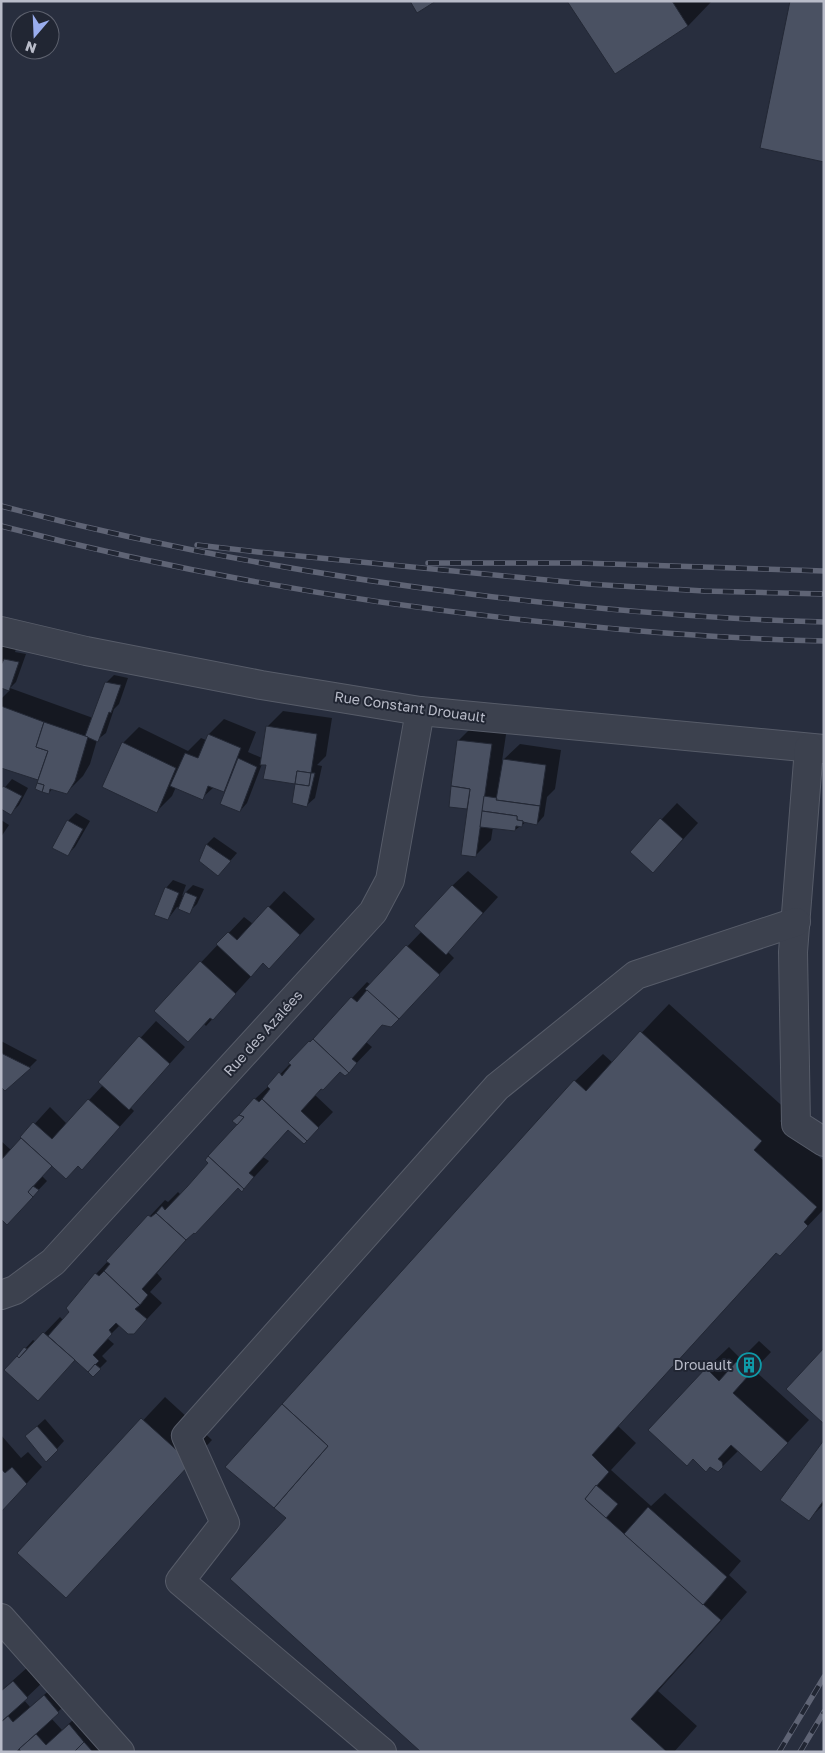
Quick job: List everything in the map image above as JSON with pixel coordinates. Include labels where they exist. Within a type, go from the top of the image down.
[{"type":"street","name":"Rue Constant Drouault","points":[[1,631],[86,651],[261,685],[420,711],[816,749]]},
{"type":"street","name":"Rue des Azalées","points":[[1,1295],[15,1290],[53,1262],[373,912],[390,880],[420,711]]},
{"type":"street","points":[[816,749],[793,952],[796,1124],[824,1142]]},
{"type":"street","points":[[382,1752],[180,1581],[225,1523],[186,1436],[497,1087],[636,975],[796,922]]},
{"type":"street","points":[[1,1618],[120,1752]]},
{"type":"building","points":[[410,1],[436,1],[417,13]]},
{"type":"building","points":[[567,1],[672,1],[688,26],[615,74]]},
{"type":"building","points":[[790,1],[824,1],[824,162],[760,148]]},
{"type":"building","points":[[4,659],[19,662],[9,691],[1,688],[1,665]]},
{"type":"building","points":[[105,682],[121,685],[98,742],[85,736]]},
{"type":"building","points":[[1,706],[44,722],[36,747],[48,751],[38,780],[1,768]]},
{"type":"building","points":[[44,722],[88,737],[75,781],[67,794],[50,789],[49,794],[42,792],[44,785],[37,783],[48,751],[36,747]]},
{"type":"building","points":[[266,726],[317,734],[311,773],[297,771],[295,784],[263,779],[266,765],[260,765]]},
{"type":"building","points":[[208,734],[241,748],[224,792],[208,786],[203,800],[170,786],[185,753],[198,758]]},
{"type":"building","points":[[457,740],[492,744],[476,857],[461,855],[470,789],[451,786]]},
{"type":"building","points":[[122,742],[176,768],[157,813],[102,787]]},
{"type":"building","points":[[238,758],[257,767],[240,812],[220,804]]},
{"type":"building","points":[[503,759],[546,765],[540,806],[496,800]]},
{"type":"building","points":[[297,771],[311,773],[309,786],[295,784]]},
{"type":"building","points":[[311,773],[315,773],[307,807],[292,803],[295,784],[309,786]]},
{"type":"building","points":[[37,783],[44,785],[42,792],[35,789]]},
{"type":"building","points":[[3,786],[22,796],[11,815],[1,809],[1,789]]},
{"type":"building","points":[[451,786],[470,789],[467,809],[449,807]]},
{"type":"building","points":[[484,796],[497,798],[496,800],[540,806],[537,825],[517,820],[517,816],[482,811]]},
{"type":"building","points":[[482,811],[517,816],[517,820],[523,821],[522,827],[516,826],[515,831],[480,827]]},
{"type":"building","points":[[660,818],[683,839],[653,873],[630,852]]},
{"type":"building","points":[[67,820],[83,829],[68,856],[52,848]]},
{"type":"building","points":[[206,844],[231,861],[218,876],[199,861]]},
{"type":"building","points":[[452,885],[483,913],[446,955],[414,926]]},
{"type":"building","points":[[165,887],[179,893],[168,920],[154,915]]},
{"type":"building","points":[[185,892],[197,897],[190,914],[178,909]]},
{"type":"building","points":[[268,906],[300,935],[269,969],[263,963],[251,977],[216,944],[228,932],[237,940]]},
{"type":"building","points":[[406,945],[440,975],[399,1019],[365,989]]},
{"type":"building","points":[[200,961],[236,994],[213,1020],[210,1018],[188,1042],[154,1011]]},
{"type":"building","points":[[367,990],[399,1019],[391,1027],[382,1025],[352,1059],[357,1063],[349,1073],[313,1039],[351,997],[357,1002]]},
{"type":"building","points":[[640,1031],[762,1141],[754,1150],[817,1207],[804,1222],[808,1226],[780,1256],[776,1253],[592,1455],[609,1472],[585,1499],[721,1620],[631,1719],[667,1752],[421,1752],[230,1579],[286,1518],[274,1508],[328,1446],[282,1404],[574,1080],[586,1091]]},
{"type":"building","points":[[139,1036],[170,1064],[129,1110],[98,1082]]},
{"type":"building","points":[[313,1039],[349,1073],[345,1076],[340,1072],[301,1111],[319,1128],[307,1141],[262,1099],[270,1089],[267,1086],[279,1072],[282,1076],[291,1065],[288,1063]]},
{"type":"building","points":[[1,1053],[31,1068],[5,1091],[1,1087]]},
{"type":"building","points":[[254,1098],[259,1102],[262,1099],[307,1141],[304,1144],[288,1130],[249,1173],[254,1177],[244,1189],[208,1156],[244,1117],[239,1115]]},
{"type":"building","points":[[88,1099],[120,1127],[82,1170],[78,1166],[66,1179],[20,1137],[33,1122],[52,1139]]},
{"type":"building","points":[[239,1115],[244,1117],[237,1125],[232,1121]]},
{"type":"building","points":[[21,1138],[52,1166],[28,1192],[33,1197],[7,1225],[1,1219],[1,1160]]},
{"type":"building","points":[[208,1156],[244,1189],[242,1192],[238,1188],[195,1234],[186,1240],[156,1213],[162,1206],[165,1210],[187,1187],[208,1163],[205,1160]]},
{"type":"building","points":[[33,1186],[39,1190],[33,1197],[28,1192]]},
{"type":"building","points":[[156,1213],[186,1240],[142,1289],[148,1295],[140,1305],[104,1271],[110,1264],[106,1261],[148,1215],[151,1217]]},
{"type":"building","points":[[104,1271],[140,1305],[135,1309],[147,1319],[134,1334],[128,1334],[116,1323],[109,1330],[112,1334],[93,1355],[99,1361],[88,1372],[48,1336],[69,1312],[66,1308],[95,1273],[99,1276]]},
{"type":"building","points":[[43,1332],[75,1360],[38,1401],[4,1370],[17,1356],[19,1358]]},
{"type":"building","points":[[24,1347],[27,1349],[19,1358],[17,1356]]},
{"type":"building","points":[[824,1348],[824,1424],[786,1389]]},
{"type":"building","name":"Drouault","points":[[746,1356],[758,1367],[752,1374],[740,1363]]},
{"type":"building","points":[[736,1362],[749,1375],[733,1393],[788,1443],[761,1472],[731,1445],[718,1459],[722,1462],[723,1467],[718,1472],[710,1467],[706,1472],[693,1459],[687,1466],[648,1430],[706,1368],[719,1381]]},
{"type":"building","points":[[95,1364],[101,1369],[93,1377],[88,1372]]},
{"type":"building","points":[[282,1404],[328,1446],[274,1508],[225,1467]]},
{"type":"building","points":[[141,1418],[191,1463],[66,1598],[17,1553]]},
{"type":"building","points":[[37,1426],[58,1450],[46,1462],[25,1436]]},
{"type":"building","points":[[824,1440],[824,1500],[809,1521],[780,1500]]},
{"type":"building","points":[[12,1467],[27,1484],[1,1512],[1,1469],[5,1473]]},
{"type":"building","points":[[596,1485],[618,1504],[606,1518],[585,1499]]},
{"type":"building","points":[[648,1507],[727,1577],[703,1605],[624,1534]]},
{"type":"building","points":[[13,1681],[28,1698],[1,1722],[1,1691]]},
{"type":"building","points":[[44,1695],[59,1713],[16,1752],[1,1752],[1,1722],[8,1716],[13,1722]]},
{"type":"building","points":[[69,1724],[84,1742],[74,1752],[22,1752],[19,1749],[36,1734],[46,1745]]},
{"type":"building","points":[[84,1742],[93,1752],[74,1752]]},
{"type":"railway","points":[[1,506],[119,535],[238,559],[358,579],[521,600],[650,613],[824,622]]},
{"type":"railway","points":[[1,526],[140,559],[211,573],[352,598],[423,608],[630,630],[726,637],[824,641]]},
{"type":"railway","points":[[197,545],[588,584],[704,591],[824,594]]},
{"type":"railway","points":[[428,563],[581,563],[824,571]]},
{"type":"railway","points":[[779,1752],[824,1677]]},
{"type":"railway","points":[[800,1752],[824,1712]]},
{"type":"place","name":"Drouault","points":[[749,1365]]}]
